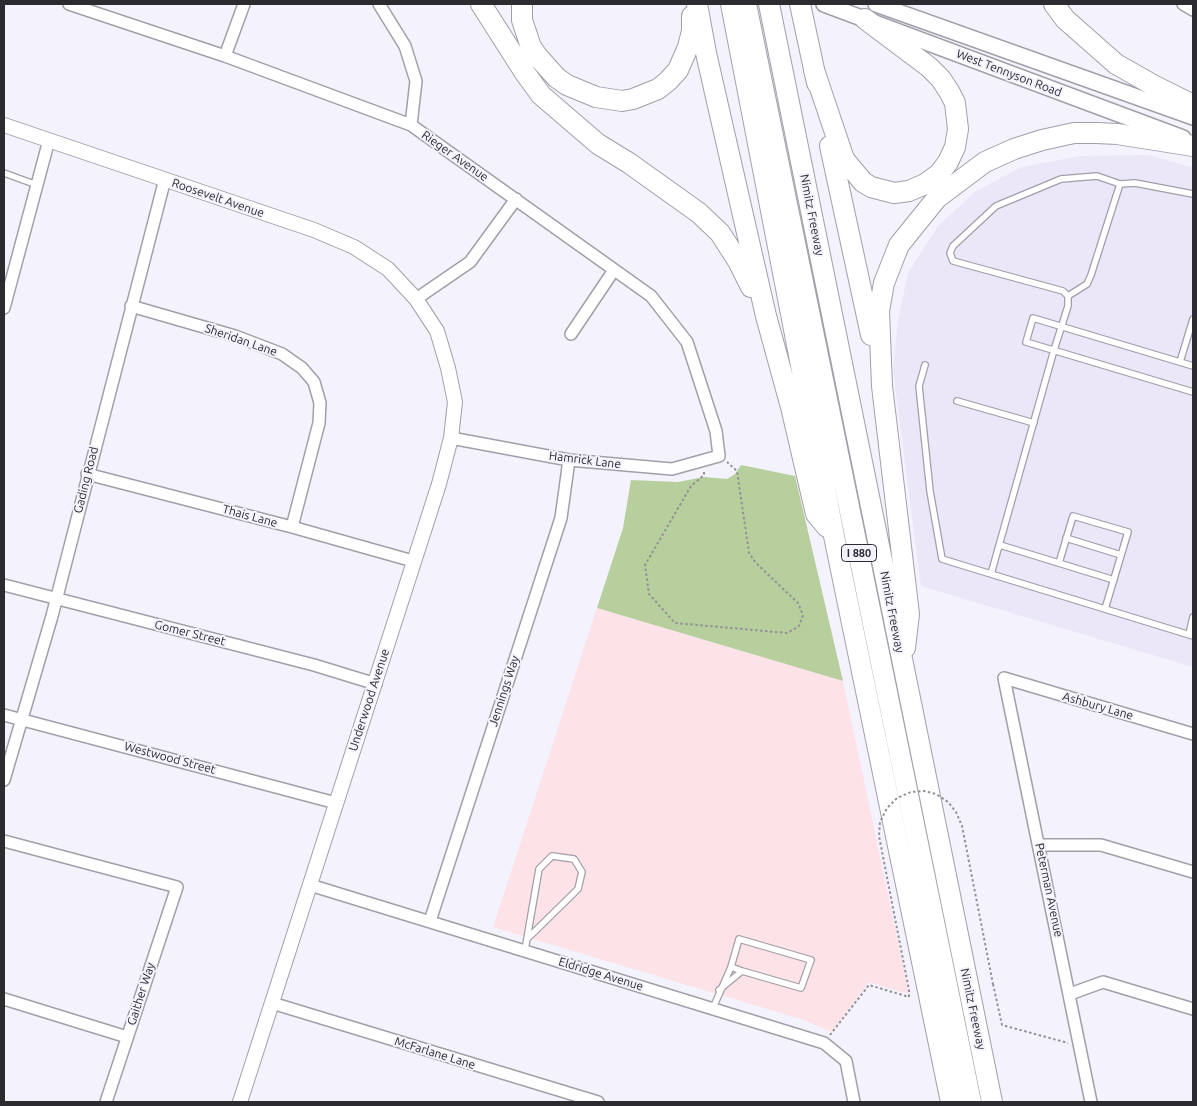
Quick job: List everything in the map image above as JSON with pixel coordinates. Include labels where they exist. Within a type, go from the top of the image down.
[{"type":"highway","points":[[481,4],[541,95],[598,144],[629,163],[699,213],[720,233],[738,261],[766,316]]},
{"type":"highway","points":[[522,4],[522,20],[531,47],[557,78],[567,85],[596,97],[622,101],[633,99],[658,89],[678,70],[688,47],[692,31],[691,4]]},
{"type":"highway","points":[[697,4],[706,53],[766,316],[791,408],[816,514],[834,536]]},
{"type":"highway","name":"I 880","points":[[731,4],[834,536],[951,1102]]},
{"type":"highway","name":"I 880","points":[[746,4],[971,1102]]},
{"type":"highway","name":"Nimitz Freeway","points":[[769,4],[992,1102]]},
{"type":"highway","points":[[800,4],[882,386]]},
{"type":"highway","points":[[1054,4],[1065,19],[1116,64],[1193,105]]},
{"type":"highway","points":[[814,70],[844,159],[863,182],[871,187],[894,193],[909,191],[925,184],[938,174],[948,162],[955,147],[958,129],[955,103],[941,79],[930,67],[871,12]]},
{"type":"highway","points":[[903,668],[909,614],[882,386],[879,311],[884,283],[899,245],[937,198],[985,162],[1014,149],[1042,140],[1074,134],[1117,134],[1193,146]]},
{"type":"main road","name":"West Tennyson Road","points":[[824,4],[871,12],[1193,116]]},
{"type":"main road","name":"West Tennyson Road","points":[[871,12],[1193,142]]},
{"type":"street","name":"Rieger Avenue","points":[[69,4],[106,10],[411,125],[651,296],[687,342],[716,431],[719,456]]},
{"type":"street","points":[[225,56],[244,4]]},
{"type":"street","points":[[378,4],[405,46],[416,80],[411,125]]},
{"type":"street","points":[[1183,4],[1193,10]]},
{"type":"street","name":"Roosevelt Avenue","points":[[4,125],[314,230],[354,247],[388,269],[416,299]]},
{"type":"street","points":[[4,308],[49,140]]},
{"type":"street","name":"Gading Road","points":[[4,780],[56,599],[165,179]]},
{"type":"street","points":[[416,299],[470,262],[516,199]]},
{"type":"street","points":[[571,334],[614,270]]},
{"type":"street","name":"Underwood Avenue","points":[[240,1102],[376,684],[413,560],[439,484],[451,438],[455,402],[448,368],[437,332],[416,299]]},
{"type":"street","name":"Sheridan Lane","points":[[131,306],[235,336],[282,354],[302,368],[314,382],[320,404],[319,423],[292,527]]},
{"type":"street","name":"Hamrick Lane","points":[[451,438],[570,460],[672,469],[719,456]]},
{"type":"street","name":"Jennings Way","points":[[430,921],[561,518],[570,460]]},
{"type":"street","name":"Thais Lane","points":[[88,474],[413,560]]},
{"type":"street","name":"Gomer Street","points":[[4,585],[314,665],[376,684]]},
{"type":"street","name":"Ashbury Lane","points":[[1004,678],[1193,734]]},
{"type":"street","name":"Peterman Avenue","points":[[1004,678],[1091,1102]]},
{"type":"street","name":"Westwood Street","points":[[4,715],[336,803]]},
{"type":"street","name":"Gaither Way","points":[[4,841],[176,887],[106,1102]]},
{"type":"street","points":[[1039,845],[1101,845],[1193,872]]},
{"type":"street","name":"Eldridge Avenue","points":[[310,885],[824,1043],[846,1061],[854,1102]]},
{"type":"street","points":[[1070,994],[1104,982],[1193,1009]]},
{"type":"street","points":[[4,999],[127,1036]]},
{"type":"street","name":"McFarlane Lane","points":[[272,1003],[598,1102]]},
{"type":"lane","points":[[4,173],[37,185]]},
{"type":"lane","points":[[992,574],[1068,306],[1068,296],[1063,291],[953,261],[950,254],[953,246],[996,206],[1061,179],[1096,176],[1120,184],[1135,183],[1193,194]]},
{"type":"lane","points":[[1068,296],[1087,284],[1120,184]]},
{"type":"lane","points":[[1193,366],[1033,318],[1026,342],[1193,392]]},
{"type":"lane","points":[[1180,362],[1193,319]]},
{"type":"lane","points":[[925,365],[918,386],[930,491],[942,559],[1191,635],[1193,617]]},
{"type":"lane","points":[[957,401],[1034,423]]},
{"type":"lane","points":[[1059,563],[1073,516],[1128,532],[1105,609]]},
{"type":"lane","points":[[1066,538],[1121,555]]},
{"type":"lane","points":[[1000,545],[1114,580]]},
{"type":"lane","points":[[525,950],[540,869],[552,856],[574,859],[582,872],[578,888],[528,938]]},
{"type":"lane","points":[[713,1008],[719,990],[731,967],[739,939],[811,960],[801,988],[731,967]]},
{"type":"lane","points":[[719,990],[742,970]]},
{"type":"path","points":[[704,460],[704,475],[691,486],[644,565],[650,594],[675,623],[787,633],[799,626],[803,616],[798,603],[756,564],[750,553],[737,471],[719,456]]},
{"type":"path","points":[[824,1043],[868,985],[909,998],[879,836],[880,822],[887,808],[897,798],[912,792],[924,791],[936,794],[948,802],[956,812],[962,826],[1002,1024],[1081,1047]]},
{"type":"shaded area","points":[[1149,155],[1193,168],[1193,667],[921,586],[893,370],[898,321],[908,273],[938,226],[975,192],[1022,167],[1081,156]]},
{"type":"shaded area","points":[[597,608],[843,681],[909,994],[869,982],[832,1032],[801,1019],[493,927]]},
{"type":"green space","points":[[741,465],[795,476],[843,681],[597,608],[623,528],[631,480],[678,482],[704,477],[727,479],[735,474]]}]
